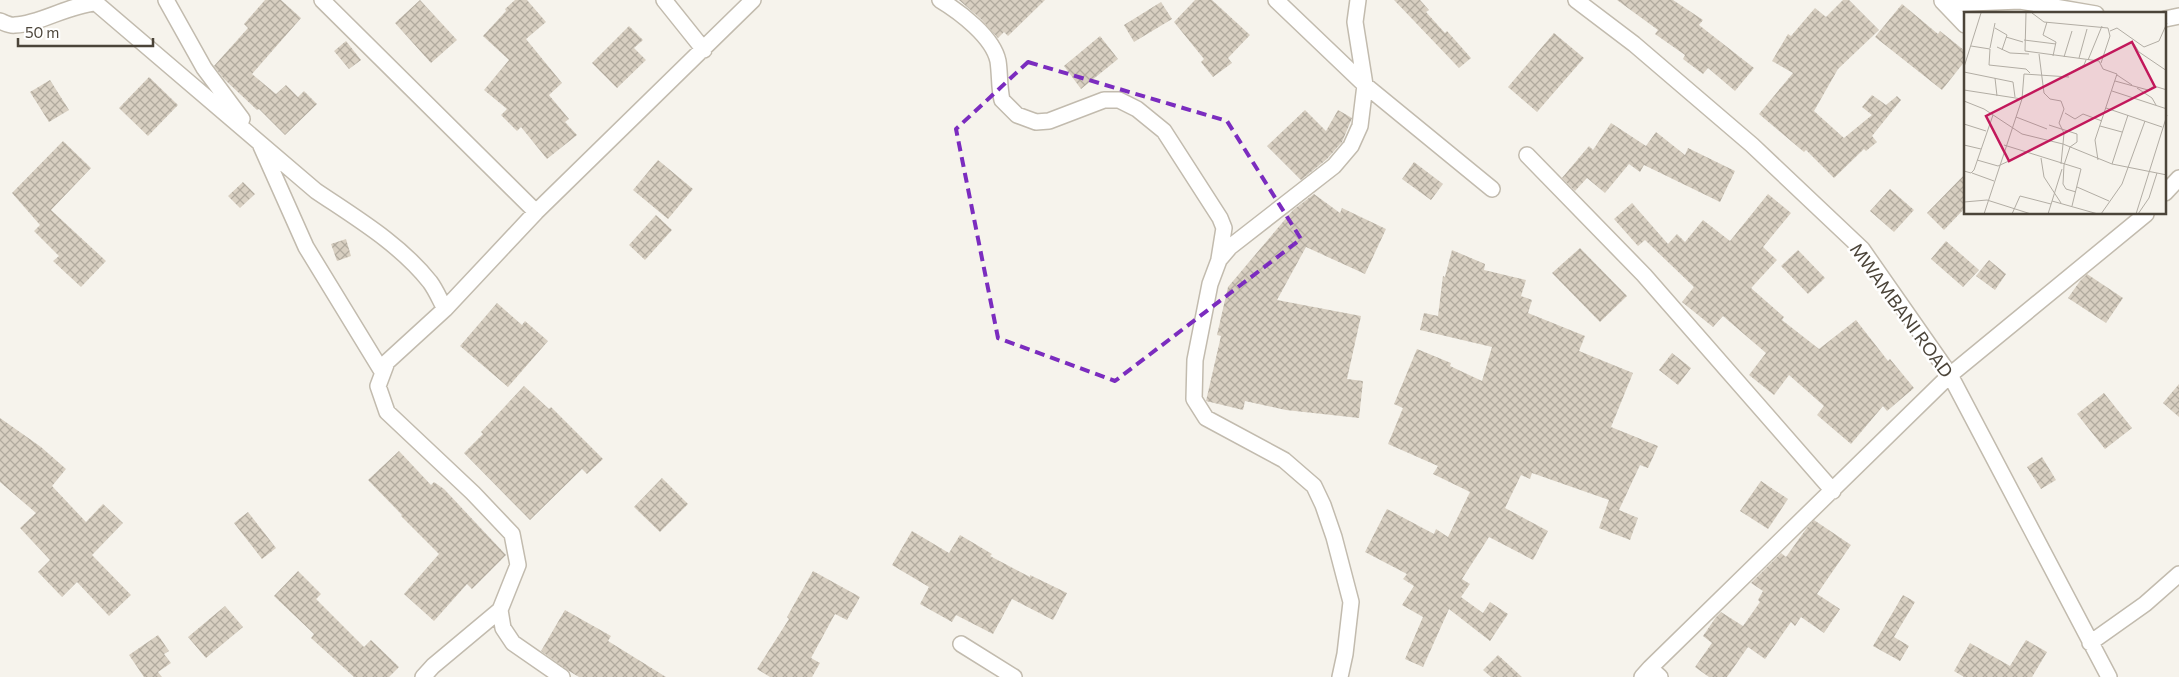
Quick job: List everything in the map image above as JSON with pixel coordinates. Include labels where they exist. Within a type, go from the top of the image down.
[{"type":"street","points":[[166,0],[204,68],[259,142],[306,247],[383,373]]},
{"type":"street","points":[[322,0],[536,212]]},
{"type":"street","points":[[664,0],[704,50]]},
{"type":"street","points":[[423,677],[433,666],[500,610],[518,565],[512,534],[473,493],[387,412],[378,386],[387,362],[445,309],[536,212],[704,50],[753,0]]},
{"type":"street","points":[[940,0],[962,13],[987,40],[998,60],[1002,100],[1017,115],[1036,122],[1049,121],[1104,100],[1119,100],[1137,109],[1164,131],[1220,218],[1224,228],[1219,260],[1210,284],[1195,360],[1194,399],[1206,418],[1284,460],[1314,486],[1334,537],[1351,602],[1345,654],[1340,677]]},
{"type":"street","points":[[1276,0],[1365,85],[1492,189]]},
{"type":"street","points":[[1219,260],[1230,247],[1334,166],[1351,146],[1360,126],[1365,85],[1355,22],[1358,0]]},
{"type":"street","name":"MWAMBANI ROAD","points":[[1576,0],[1634,44],[1752,144],[1862,249],[1950,375],[2109,677]]},
{"type":"street","points":[[1943,2],[2020,1],[2084,12]]},
{"type":"street","points":[[1943,2],[1964,24]]},
{"type":"street","points":[[0,22],[14,26],[25,24],[84,4],[96,3],[316,192],[354,216],[406,256],[430,283],[445,309]]},
{"type":"street","points":[[2166,20],[2179,16]]},
{"type":"street","points":[[1527,155],[1644,276],[1833,491]]},
{"type":"street","points":[[2166,191],[2179,178]]},
{"type":"street","points":[[1651,674],[1950,375],[2141,215]]},
{"type":"street","points":[[2090,643],[2145,604],[2179,574]]},
{"type":"street","points":[[500,610],[503,628],[513,643],[562,677]]},
{"type":"street","points":[[962,644],[1014,677]]},
{"type":"highlighted area","points":[[1028,62],[1227,121],[1301,239],[1115,381],[998,338],[956,129]]},
{"type":"building","points":[[265,0],[281,0],[301,18],[252,74],[276,94],[286,85],[298,97],[304,91],[317,104],[285,135],[259,109],[257,110],[224,79],[214,66],[248,28],[244,24]]},
{"type":"building","points":[[420,0],[457,40],[431,63],[395,23]]},
{"type":"building","points":[[515,0],[527,0],[546,22],[526,39],[562,83],[549,95],[569,119],[565,122],[577,135],[547,159],[521,127],[517,131],[501,115],[507,109],[484,90],[509,60],[483,36]]},
{"type":"building","points":[[959,0],[1045,0],[1008,36],[1004,32],[998,38],[981,19]]},
{"type":"building","points":[[1195,0],[1212,0],[1250,35],[1228,58],[1232,63],[1213,77],[1201,62],[1204,59],[1174,22]]},
{"type":"building","points":[[1394,0],[1420,0],[1429,10],[1426,12],[1445,33],[1447,31],[1471,58],[1459,68]]},
{"type":"building","points":[[1617,0],[1673,0],[1703,20],[1699,25],[1754,68],[1735,91],[1708,68],[1703,74],[1683,59],[1685,55],[1655,34],[1658,30]]},
{"type":"building","points":[[1843,0],[1849,0],[1879,30],[1838,69],[1814,111],[1844,138],[1872,115],[1862,107],[1872,95],[1886,105],[1897,96],[1901,100],[1872,136],[1877,142],[1866,151],[1864,149],[1834,178],[1806,150],[1804,152],[1759,114],[1793,73],[1772,61],[1788,34],[1791,36],[1815,8],[1826,17]]},
{"type":"building","points":[[1161,2],[1172,19],[1134,42],[1124,25]]},
{"type":"building","points":[[1902,4],[1938,34],[1940,31],[1964,50],[1964,62],[1942,90],[1875,37]]},
{"type":"building","points":[[629,26],[643,40],[634,48],[646,60],[617,88],[592,63]]},
{"type":"building","points":[[1554,33],[1584,58],[1537,112],[1508,87]]},
{"type":"building","points":[[1100,36],[1118,59],[1081,89],[1064,66]]},
{"type":"building","points":[[346,41],[361,60],[349,69],[334,51]]},
{"type":"building","points":[[149,77],[178,105],[148,136],[119,108]]},
{"type":"building","points":[[50,80],[69,110],[49,122],[30,92]]},
{"type":"building","points":[[1305,110],[1326,131],[1338,110],[1352,118],[1342,142],[1327,159],[1301,180],[1267,146]]},
{"type":"building","points":[[1611,123],[1646,146],[1656,132],[1685,155],[1688,148],[1735,171],[1720,202],[1644,165],[1640,172],[1629,164],[1605,193],[1587,178],[1575,191],[1562,178],[1589,146],[1593,150]]},
{"type":"building","points":[[63,141],[91,168],[51,210],[106,261],[81,287],[53,261],[59,256],[34,231],[40,225],[12,193]]},
{"type":"building","points":[[658,160],[693,189],[668,219],[633,190]]},
{"type":"building","points":[[1414,162],[1443,184],[1431,200],[1402,179]]},
{"type":"building","points":[[1964,175],[1964,209],[1944,230],[1927,213]]},
{"type":"building","points":[[243,182],[255,194],[240,208],[228,196]]},
{"type":"building","points":[[1890,189],[1914,210],[1894,232],[1870,211]]},
{"type":"building","points":[[1314,194],[1340,213],[1342,208],[1386,229],[1365,274],[1306,247],[1277,300],[1361,316],[1347,379],[1363,381],[1359,418],[1286,410],[1245,401],[1243,410],[1206,401],[1221,336],[1217,335],[1228,287],[1293,210]]},
{"type":"building","points":[[1768,194],[1791,213],[1763,247],[1777,260],[1751,288],[1784,317],[1782,320],[1819,349],[1856,320],[1888,361],[1890,359],[1914,388],[1887,411],[1883,406],[1851,444],[1817,415],[1824,406],[1789,375],[1774,395],[1749,375],[1766,353],[1723,316],[1713,327],[1682,302],[1694,287],[1645,240],[1638,246],[1614,219],[1632,203],[1668,244],[1677,234],[1685,242],[1703,220],[1730,241]]},
{"type":"building","points":[[656,215],[672,230],[645,260],[629,245]]},
{"type":"building","points":[[346,239],[351,256],[337,261],[331,244]]},
{"type":"building","points":[[1946,241],[1979,270],[1963,287],[1931,259]]},
{"type":"building","points":[[1580,248],[1627,296],[1600,322],[1552,273]]},
{"type":"building","points":[[1452,250],[1485,264],[1484,270],[1526,280],[1521,296],[1532,300],[1528,313],[1585,336],[1579,351],[1633,373],[1611,427],[1658,446],[1648,468],[1640,465],[1619,510],[1638,518],[1630,540],[1599,528],[1609,500],[1532,473],[1530,479],[1521,475],[1505,508],[1548,531],[1533,560],[1489,537],[1462,579],[1470,584],[1461,597],[1483,613],[1490,602],[1508,614],[1490,641],[1449,609],[1423,667],[1405,659],[1423,617],[1402,605],[1414,586],[1403,579],[1407,574],[1365,552],[1387,509],[1434,534],[1436,529],[1448,537],[1470,492],[1433,474],[1438,466],[1388,444],[1403,408],[1394,404],[1417,349],[1451,363],[1450,366],[1482,381],[1492,347],[1420,330],[1424,313],[1438,316],[1443,276],[1445,277]]},
{"type":"building","points":[[1798,250],[1825,278],[1808,294],[1781,266]]},
{"type":"building","points":[[1989,260],[2006,274],[1995,290],[1976,276]]},
{"type":"building","points":[[2087,274],[2123,298],[2106,323],[2068,298]]},
{"type":"building","points":[[497,303],[522,325],[525,321],[548,341],[508,387],[460,346]]},
{"type":"building","points":[[1672,353],[1691,368],[1678,385],[1659,370]]},
{"type":"building","points":[[2179,384],[2179,417],[2163,403]]},
{"type":"building","points":[[524,386],[549,409],[551,407],[603,459],[587,474],[582,469],[530,520],[464,453]]},
{"type":"building","points":[[2104,393],[2132,428],[2105,449],[2077,414]]},
{"type":"building","points":[[0,418],[41,447],[66,469],[52,486],[86,522],[103,504],[123,523],[92,555],[131,595],[109,616],[77,582],[62,597],[38,572],[50,560],[20,528],[36,513],[0,482]]},
{"type":"building","points":[[399,451],[431,485],[434,482],[444,489],[506,555],[472,589],[467,584],[434,621],[404,594],[439,554],[368,480]]},
{"type":"building","points":[[2042,457],[2056,480],[2041,489],[2027,467]]},
{"type":"building","points":[[662,478],[688,504],[660,532],[634,507]]},
{"type":"building","points":[[1761,481],[1788,499],[1768,529],[1740,511]]},
{"type":"building","points":[[248,512],[276,548],[262,559],[234,523]]},
{"type":"building","points":[[1814,520],[1851,545],[1817,594],[1840,609],[1824,633],[1801,617],[1795,626],[1791,622],[1765,659],[1748,647],[1727,677],[1709,677],[1695,667],[1712,643],[1703,636],[1716,617],[1721,612],[1743,626],[1760,602],[1758,600],[1763,591],[1751,583],[1781,553],[1786,557]]},
{"type":"building","points":[[912,531],[949,553],[960,535],[992,554],[990,556],[1030,577],[1030,575],[1067,593],[1053,620],[1012,599],[993,634],[956,615],[952,622],[920,604],[929,587],[892,565]]},
{"type":"building","points":[[298,571],[321,594],[316,599],[364,647],[371,640],[399,667],[389,677],[354,677],[311,638],[314,634],[274,596]]},
{"type":"building","points":[[813,571],[860,597],[847,620],[835,614],[811,658],[820,663],[812,677],[770,677],[757,669],[789,619],[787,617]]},
{"type":"building","points":[[1903,595],[1915,602],[1894,637],[1909,646],[1900,661],[1873,646]]},
{"type":"building","points":[[225,606],[243,627],[206,658],[188,637]]},
{"type":"building","points":[[565,610],[611,636],[608,641],[666,677],[579,677],[569,671],[541,651]]},
{"type":"building","points":[[158,635],[169,651],[164,654],[171,663],[158,672],[162,677],[144,677],[129,655]]},
{"type":"building","points":[[2026,640],[2047,652],[2032,677],[1964,677],[1954,671],[1970,643],[2010,666]]},
{"type":"building","points":[[1498,655],[1522,677],[1491,677],[1483,670]]}]
